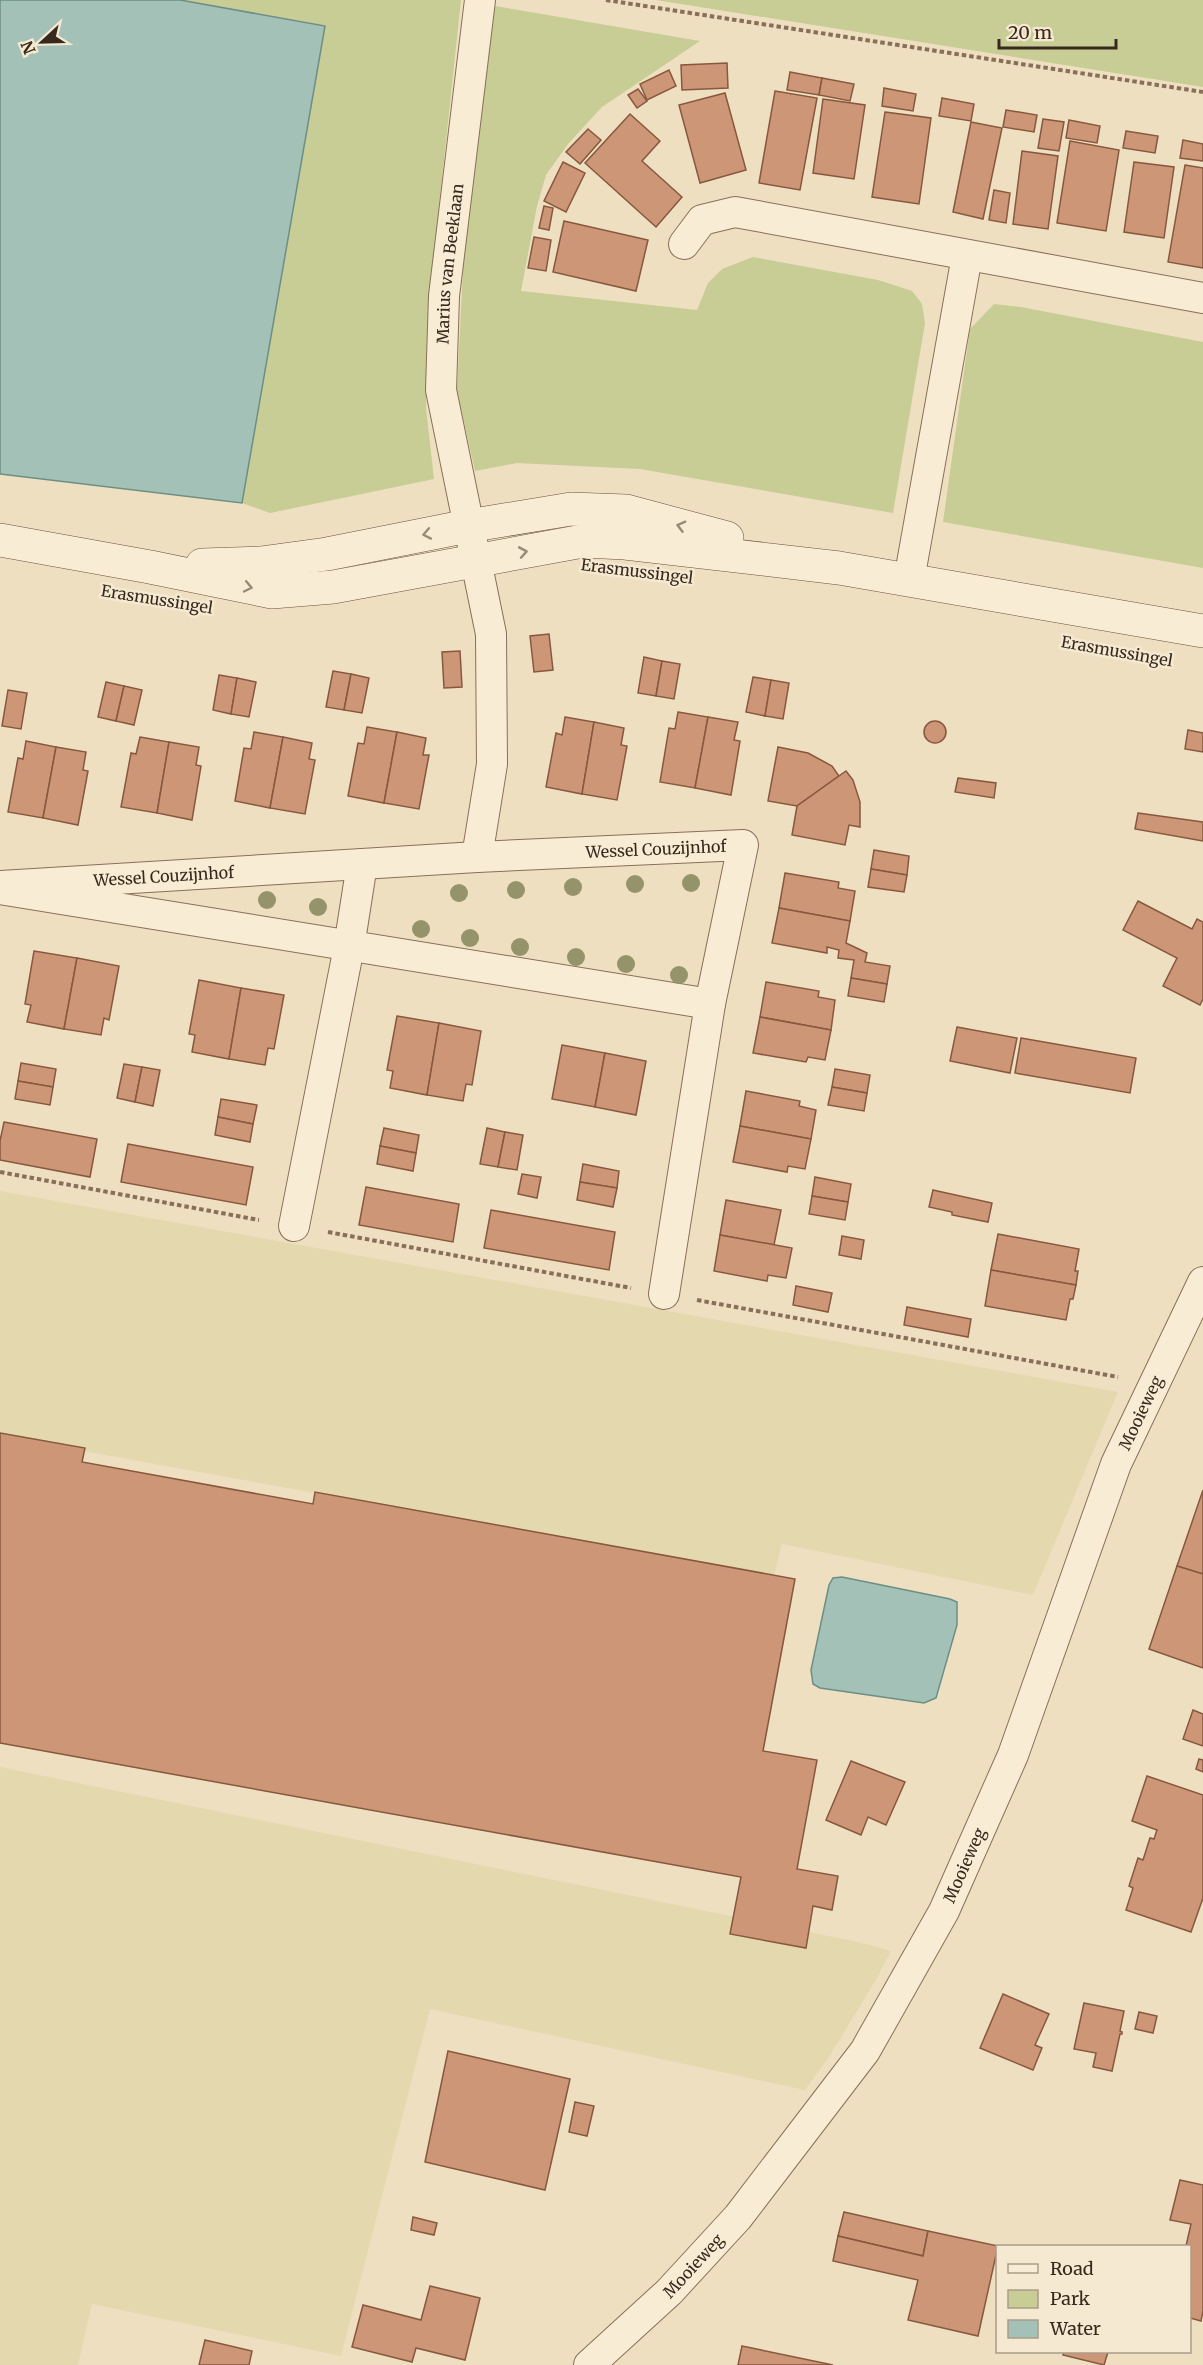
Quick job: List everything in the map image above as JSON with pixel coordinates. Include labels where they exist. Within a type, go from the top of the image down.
[{"type":"street","name":"Marius van Beeklaan","points":[[468,526],[441,390],[444,296],[478,13]]},
{"type":"street","points":[[684,244],[702,220],[735,213],[1203,298]]},
{"type":"street","points":[[909,580],[967,256]]},
{"type":"street","name":"Erasmussingel","points":[[150,567],[272,561],[327,554],[571,508],[626,511],[839,568]]},
{"type":"street","points":[[468,526],[491,634],[492,764],[477,857]]},
{"type":"street","name":"Erasmussingel","points":[[0,540],[272,592],[333,587],[583,541],[625,543],[839,568],[1203,631]]},
{"type":"street","name":"Wessel Couzijnhof","points":[[0,888],[477,857],[743,845],[710,1004],[664,1294]]},
{"type":"street","points":[[294,1226],[349,947],[362,864]]},
{"type":"street","name":"Wessel Couzijnhof","points":[[0,888],[349,947],[710,1004]]},
{"type":"street","name":"Mooieweg","points":[[589,2365],[669,2292],[738,2217],[871,2041],[944,1911],[1013,1755],[1116,1464],[1203,1282]]},
{"type":"path","points":[[606,0],[1203,92]]},
{"type":"path","points":[[0,1172],[1154,1383]]},
{"type":"shaded area","points":[[0,1191],[1118,1392],[1033,1595],[782,1544],[774,1576],[0,1436]]},
{"type":"shaded area","points":[[0,1767],[858,1942],[891,1951],[829,2057],[805,2090],[430,2009],[341,2356],[92,2304],[78,2365],[0,2365]]},
{"type":"green space","points":[[180,0],[461,0],[429,300],[426,408],[434,479],[270,513],[242,503],[325,26]]},
{"type":"green space","points":[[656,0],[1203,0],[1203,87]]},
{"type":"green space","points":[[495,6],[700,41],[602,107],[568,144],[546,175],[537,206],[521,291],[697,310],[708,283],[722,269],[753,257],[878,280],[912,291],[922,304],[925,323],[893,513],[640,469],[517,463],[475,471],[457,391],[465,228]]},
{"type":"green space","points":[[994,304],[1021,307],[1203,342],[1203,568],[943,522],[970,329]]},
{"type":"water","points":[[0,0],[180,0],[325,26],[242,503],[0,474]]},
{"type":"water","points":[[842,1577],[957,1602],[957,1625],[936,1698],[924,1703],[820,1688],[813,1684],[811,1670],[829,1585],[833,1578]]},
{"type":"building","points":[[727,63],[728,88],[682,90],[681,65]]},
{"type":"building","points":[[669,70],[676,86],[647,100],[640,84]]},
{"type":"building","points":[[790,72],[822,78],[819,95],[787,90]]},
{"type":"building","points":[[822,78],[854,84],[850,101],[819,95]]},
{"type":"building","points":[[884,88],[916,94],[913,111],[882,106]]},
{"type":"building","points":[[638,89],[647,101],[637,108],[628,95]]},
{"type":"building","points":[[775,91],[817,98],[800,190],[759,183]]},
{"type":"building","points":[[725,93],[746,170],[700,183],[679,105]]},
{"type":"building","points":[[942,98],[974,104],[971,121],[939,116]]},
{"type":"building","points":[[823,99],[865,105],[854,179],[813,173]]},
{"type":"building","points":[[1006,110],[1037,115],[1034,132],[1003,127]]},
{"type":"building","points":[[885,112],[931,118],[919,204],[872,197]]},
{"type":"building","points":[[630,114],[660,141],[642,161],[682,197],[656,227],[585,163]]},
{"type":"building","points":[[1043,119],[1064,122],[1059,151],[1038,148]]},
{"type":"building","points":[[1069,120],[1100,126],[1097,143],[1066,138]]},
{"type":"building","points":[[971,122],[1002,128],[983,219],[953,212]]},
{"type":"building","points":[[588,129],[601,140],[580,164],[566,152]]},
{"type":"building","points":[[1126,131],[1158,136],[1155,153],[1123,148]]},
{"type":"building","points":[[1183,140],[1203,144],[1203,161],[1180,158]]},
{"type":"building","points":[[1070,141],[1119,150],[1106,231],[1057,223]]},
{"type":"building","points":[[1022,151],[1058,156],[1048,229],[1013,224]]},
{"type":"building","points":[[563,162],[585,173],[566,212],[544,201]]},
{"type":"building","points":[[1134,162],[1174,167],[1164,238],[1124,232]]},
{"type":"building","points":[[1185,165],[1203,168],[1203,268],[1168,262]]},
{"type":"building","points":[[994,190],[1010,193],[1006,223],[989,220]]},
{"type":"building","points":[[544,206],[553,208],[549,230],[539,228]]},
{"type":"building","points":[[564,221],[648,240],[636,291],[553,272]]},
{"type":"building","points":[[534,237],[551,240],[546,271],[528,268]]},
{"type":"building","points":[[549,634],[553,670],[534,672],[530,636]]},
{"type":"building","points":[[460,651],[462,687],[444,688],[442,652]]},
{"type":"building","points":[[644,657],[662,661],[656,696],[638,693]]},
{"type":"building","points":[[662,661],[680,664],[674,699],[656,696]]},
{"type":"building","points":[[333,671],[351,674],[344,710],[326,707]]},
{"type":"building","points":[[351,674],[369,678],[362,713],[344,710]]},
{"type":"building","points":[[219,675],[237,678],[231,714],[213,710]]},
{"type":"building","points":[[753,677],[771,680],[765,716],[746,712]]},
{"type":"building","points":[[237,678],[256,682],[249,717],[231,714]]},
{"type":"building","points":[[771,680],[789,683],[783,719],[765,716]]},
{"type":"building","points":[[106,682],[124,686],[116,721],[98,717]]},
{"type":"building","points":[[124,686],[142,690],[134,725],[116,721]]},
{"type":"building","points":[[8,690],[27,693],[21,729],[2,726]]},
{"type":"building","points":[[678,712],[708,717],[695,788],[660,782],[669,728],[675,729]]},
{"type":"building","points":[[565,717],[594,722],[582,794],[546,787],[556,733],[562,735]]},
{"type":"building","points":[[708,717],[738,722],[734,740],[740,741],[731,795],[695,788]]},
{"type":"building","points":[[935,721],[945,728],[946,732],[939,742],[935,743],[925,736],[924,732],[931,722]]},
{"type":"building","points":[[594,722],[624,728],[621,745],[627,746],[617,800],[582,794]]},
{"type":"building","points":[[367,727],[397,732],[384,803],[348,796],[358,743],[364,744]]},
{"type":"building","points":[[1188,730],[1203,733],[1203,752],[1185,749]]},
{"type":"building","points":[[254,732],[283,737],[270,808],[235,801],[244,748],[251,749]]},
{"type":"building","points":[[397,732],[426,738],[423,755],[429,755],[419,809],[384,803]]},
{"type":"building","points":[[140,737],[169,742],[157,813],[121,807],[131,753],[136,754]]},
{"type":"building","points":[[283,737],[312,743],[309,759],[315,760],[305,814],[270,808]]},
{"type":"building","points":[[26,741],[56,747],[43,818],[8,812],[18,758],[23,759]]},
{"type":"building","points":[[169,742],[199,747],[196,765],[201,766],[192,820],[157,813]]},
{"type":"building","points":[[56,747],[86,752],[83,770],[88,771],[78,825],[43,818]]},
{"type":"building","points":[[778,747],[808,753],[832,766],[839,776],[797,806],[768,801]]},
{"type":"building","points":[[846,771],[853,780],[860,802],[860,827],[849,825],[845,845],[792,835],[797,806]]},
{"type":"building","points":[[958,778],[996,783],[994,798],[955,792]]},
{"type":"building","points":[[1138,813],[1203,822],[1203,841],[1135,829]]},
{"type":"building","points":[[874,850],[909,856],[907,875],[871,869]]},
{"type":"building","points":[[871,869],[907,875],[904,892],[868,887]]},
{"type":"building","points":[[785,873],[839,882],[838,888],[855,891],[850,921],[779,908]]},
{"type":"building","points":[[1138,901],[1192,929],[1197,919],[1203,922],[1203,999],[1200,1005],[1163,986],[1177,958],[1123,930]]},
{"type":"building","points":[[779,908],[850,921],[846,943],[867,953],[865,962],[890,966],[887,984],[851,978],[854,960],[838,958],[839,950],[827,947],[827,953],[772,943]]},
{"type":"building","points":[[34,951],[77,958],[64,1029],[27,1022],[31,1005],[25,1004]]},
{"type":"building","points":[[77,958],[119,966],[109,1020],[104,1018],[101,1035],[64,1029]]},
{"type":"building","points":[[851,978],[887,984],[884,1002],[848,996]]},
{"type":"building","points":[[199,980],[241,988],[229,1059],[192,1052],[195,1035],[189,1034]]},
{"type":"building","points":[[766,982],[819,991],[818,997],[835,1000],[831,1030],[760,1017]]},
{"type":"building","points":[[241,988],[284,995],[274,1049],[268,1048],[265,1065],[229,1059]]},
{"type":"building","points":[[397,1016],[439,1023],[427,1095],[390,1088],[393,1071],[387,1070]]},
{"type":"building","points":[[760,1017],[831,1030],[825,1060],[808,1057],[806,1062],[753,1053]]},
{"type":"building","points":[[439,1023],[481,1031],[472,1085],[466,1084],[463,1101],[427,1095]]},
{"type":"building","points":[[957,1027],[1017,1038],[1010,1073],[950,1061]]},
{"type":"building","points":[[1021,1038],[1136,1058],[1130,1093],[1015,1073]]},
{"type":"building","points":[[562,1045],[605,1053],[595,1107],[552,1099]]},
{"type":"building","points":[[605,1053],[646,1061],[636,1115],[595,1107]]},
{"type":"building","points":[[21,1063],[56,1069],[53,1087],[18,1081]]},
{"type":"building","points":[[124,1064],[142,1067],[135,1102],[117,1098]]},
{"type":"building","points":[[142,1067],[160,1070],[153,1106],[135,1102]]},
{"type":"building","points":[[835,1069],[870,1075],[867,1093],[832,1087]]},
{"type":"building","points":[[18,1081],[53,1087],[50,1105],[15,1099]]},
{"type":"building","points":[[832,1087],[867,1093],[864,1111],[828,1105]]},
{"type":"building","points":[[746,1091],[800,1101],[799,1106],[816,1110],[811,1139],[740,1126]]},
{"type":"building","points":[[221,1099],[257,1105],[253,1124],[218,1117]]},
{"type":"building","points":[[218,1117],[253,1124],[250,1142],[215,1135]]},
{"type":"building","points":[[4,1122],[97,1139],[90,1177],[0,1160],[0,1141]]},
{"type":"building","points":[[740,1126],[811,1139],[805,1169],[788,1166],[787,1172],[733,1162]]},
{"type":"building","points":[[384,1128],[419,1135],[416,1153],[380,1146]]},
{"type":"building","points":[[487,1128],[505,1132],[498,1167],[480,1164]]},
{"type":"building","points":[[505,1132],[523,1135],[517,1170],[498,1167]]},
{"type":"building","points":[[128,1144],[253,1167],[246,1205],[121,1182]]},
{"type":"building","points":[[380,1146],[416,1153],[413,1171],[377,1164]]},
{"type":"building","points":[[583,1164],[619,1171],[617,1188],[580,1182]]},
{"type":"building","points":[[522,1174],[541,1177],[537,1198],[518,1194]]},
{"type":"building","points":[[815,1177],[851,1184],[848,1202],[812,1196]]},
{"type":"building","points":[[580,1182],[617,1188],[613,1207],[577,1200]]},
{"type":"building","points":[[366,1187],[459,1204],[453,1242],[359,1225]]},
{"type":"building","points":[[933,1190],[992,1203],[988,1222],[952,1215],[952,1212],[929,1207]]},
{"type":"building","points":[[812,1196],[848,1202],[845,1220],[809,1214]]},
{"type":"building","points":[[726,1200],[781,1210],[774,1245],[720,1235]]},
{"type":"building","points":[[491,1210],[615,1232],[609,1270],[484,1248]]},
{"type":"building","points":[[998,1234],[1079,1249],[1075,1271],[1078,1271],[1076,1285],[991,1270]]},
{"type":"building","points":[[720,1235],[792,1248],[786,1278],[768,1275],[767,1281],[714,1271]]},
{"type":"building","points":[[842,1236],[864,1240],[861,1259],[839,1255]]},
{"type":"building","points":[[991,1270],[1076,1285],[1073,1299],[1070,1299],[1066,1320],[985,1306]]},
{"type":"building","points":[[796,1286],[832,1293],[828,1312],[793,1305]]},
{"type":"building","points":[[907,1307],[971,1319],[968,1337],[904,1325]]},
{"type":"building","points":[[0,1433],[85,1448],[82,1462],[313,1504],[315,1492],[795,1579],[763,1751],[817,1760],[797,1869],[838,1876],[832,1910],[813,1906],[806,1948],[730,1934],[741,1877],[0,1743]]},
{"type":"building","points":[[1203,1490],[1203,1574],[1177,1566]]},
{"type":"building","points":[[1177,1566],[1203,1574],[1203,1668],[1149,1649]]},
{"type":"building","points":[[1193,1710],[1203,1714],[1203,1746],[1183,1739]]},
{"type":"building","points":[[1199,1759],[1203,1760],[1203,1772],[1196,1769]]},
{"type":"building","points":[[851,1761],[905,1782],[886,1825],[868,1817],[861,1835],[826,1820]]},
{"type":"building","points":[[1147,1776],[1203,1795],[1203,1898],[1191,1932],[1126,1910],[1133,1888],[1129,1886],[1138,1858],[1143,1860],[1150,1838],[1154,1839],[1157,1830],[1132,1821]]},
{"type":"building","points":[[1003,1994],[1049,2014],[1035,2045],[1042,2048],[1033,2070],[980,2048]]},
{"type":"building","points":[[1084,2003],[1124,2011],[1120,2031],[1122,2034],[1120,2034],[1112,2071],[1093,2067],[1096,2053],[1074,2049]]},
{"type":"building","points":[[1139,2012],[1157,2016],[1153,2033],[1135,2029]]},
{"type":"building","points":[[448,2051],[570,2079],[545,2190],[425,2162]]},
{"type":"building","points":[[575,2102],[594,2106],[587,2136],[569,2132]]},
{"type":"building","points":[[1180,2180],[1203,2185],[1203,2311],[1201,2321],[1191,2318],[1191,2245],[1186,2245],[1191,2224],[1170,2220]]},
{"type":"building","points":[[844,2212],[928,2231],[923,2256],[838,2236]]},
{"type":"building","points":[[413,2217],[437,2223],[434,2235],[411,2230]]},
{"type":"building","points":[[928,2231],[996,2246],[996,2255],[978,2336],[908,2320],[918,2280],[833,2261],[838,2236],[923,2256]]},
{"type":"building","points":[[430,2286],[480,2298],[465,2360],[416,2348],[412,2362],[352,2347],[363,2305],[421,2320]]},
{"type":"building","points":[[205,2340],[252,2351],[249,2365],[199,2365]]},
{"type":"building","points":[[742,2346],[833,2365],[738,2365]]},
{"type":"building","points":[[1064,2353],[1108,2353],[1104,2365],[1063,2355]]}]
